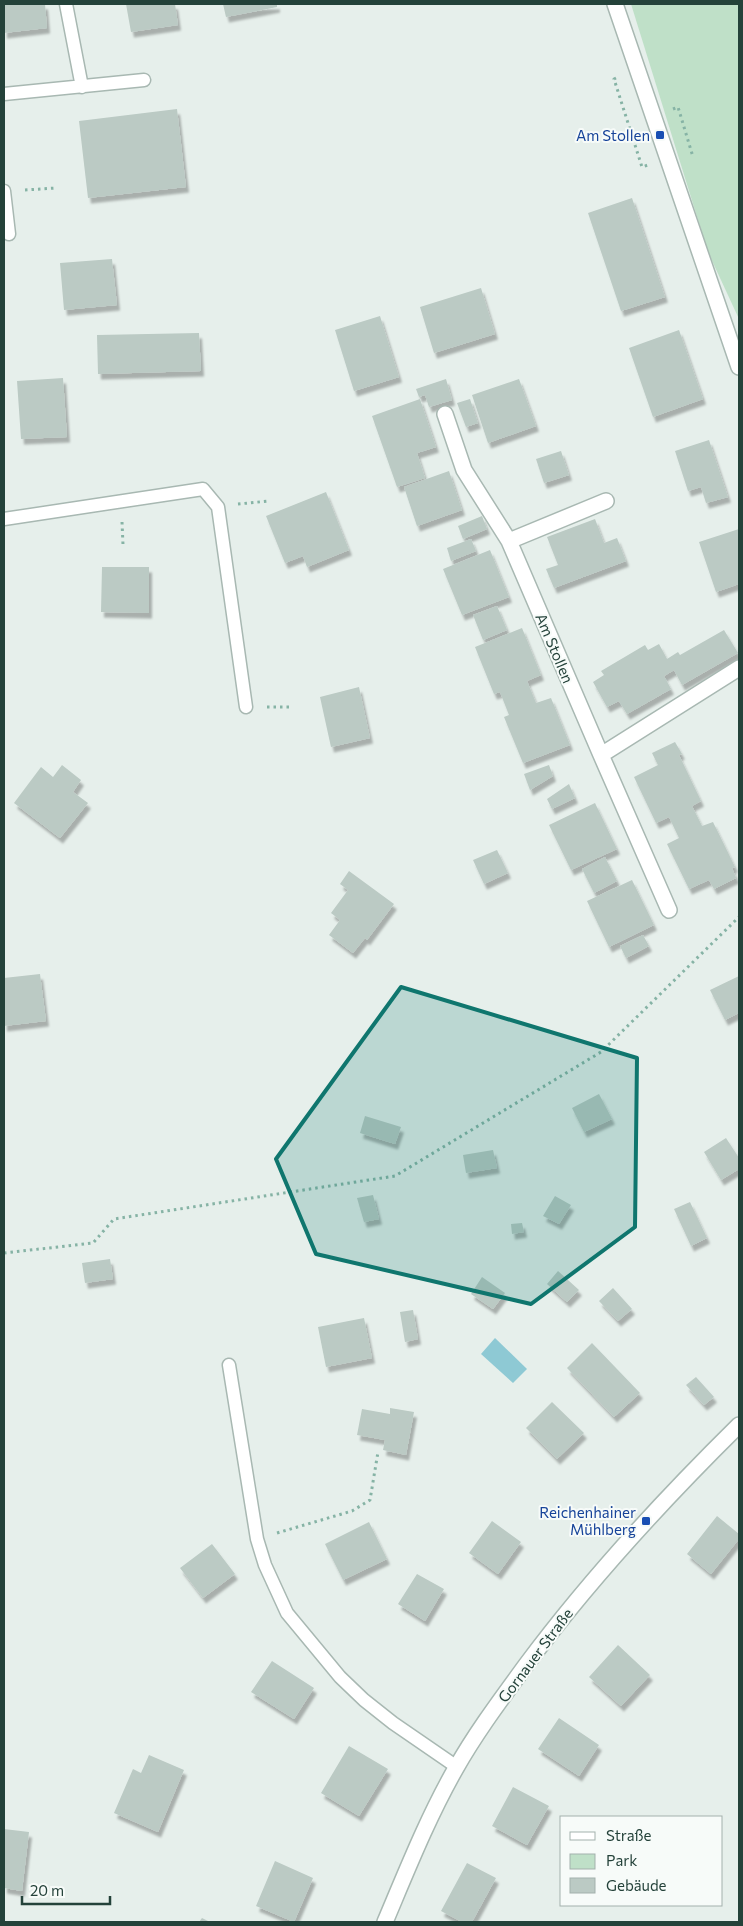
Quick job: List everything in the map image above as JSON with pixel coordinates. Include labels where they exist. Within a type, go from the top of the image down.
[{"type":"street","points":[[615,4],[739,367]]},
{"type":"street","name":"Am Stollen","points":[[445,414],[464,470],[509,540],[669,910]]},
{"type":"street","points":[[509,540],[606,501]]},
{"type":"street","points":[[601,755],[739,668]]},
{"type":"street","name":"Gornauer Straße","points":[[385,1922],[409,1864],[457,1767],[488,1716],[581,1595],[680,1484],[739,1425]]},
{"type":"lane","points":[[66,4],[82,87]]},
{"type":"lane","points":[[4,94],[144,80]]},
{"type":"lane","points":[[4,191],[8,234]]},
{"type":"lane","points":[[4,519],[204,489],[218,507],[246,707]]},
{"type":"lane","points":[[229,1365],[257,1539],[265,1565],[287,1613],[340,1677],[364,1700],[394,1724],[457,1767]]},
{"type":"path","points":[[614,79],[642,167]]},
{"type":"path","points":[[678,107],[695,161]]},
{"type":"path","points":[[4,191],[56,188]]},
{"type":"path","points":[[218,507],[269,501]]},
{"type":"path","points":[[4,1253],[93,1243],[114,1219],[395,1176],[601,1052],[739,917]]},
{"type":"path","points":[[257,1539],[352,1511],[370,1500],[378,1452]]},
{"type":"highlighted area","points":[[401,987],[637,1058],[635,1227],[531,1304],[316,1254],[276,1159]]},
{"type":"green space","points":[[631,4],[739,4],[739,319],[708,252]]},
{"type":"water","points":[[495,1338],[527,1369],[513,1383],[481,1354]]},
{"type":"building","points":[[4,4],[45,4],[47,28],[4,33]]},
{"type":"building","points":[[126,4],[175,4],[178,25],[131,32]]},
{"type":"building","points":[[223,4],[277,4],[277,7],[226,17]]},
{"type":"building","points":[[177,109],[186,187],[88,198],[79,121]]},
{"type":"building","points":[[632,198],[665,297],[621,311],[588,213]]},
{"type":"building","points":[[112,259],[117,305],[64,310],[60,263]]},
{"type":"building","points":[[481,288],[495,334],[434,353],[420,307]]},
{"type":"building","points":[[380,316],[399,377],[354,391],[335,330]]},
{"type":"building","points":[[679,330],[703,399],[653,417],[629,348]]},
{"type":"building","points":[[199,333],[201,371],[98,374],[97,335]]},
{"type":"building","points":[[63,378],[67,437],[21,439],[17,381]]},
{"type":"building","points":[[446,379],[452,400],[429,407],[425,395],[419,397],[416,389]]},
{"type":"building","points":[[519,379],[536,426],[488,443],[472,395]]},
{"type":"building","points":[[420,399],[436,447],[417,453],[425,478],[397,487],[372,416]]},
{"type":"building","points":[[470,399],[478,423],[466,427],[457,403]]},
{"type":"building","points":[[709,440],[728,497],[706,503],[701,487],[688,491],[675,451]]},
{"type":"building","points":[[561,451],[569,475],[544,483],[536,459]]},
{"type":"building","points":[[449,471],[462,510],[417,526],[404,487]]},
{"type":"building","points":[[326,492],[349,550],[307,567],[303,556],[285,563],[266,516]]},
{"type":"building","points":[[482,516],[487,529],[463,539],[458,526]]},
{"type":"building","points":[[595,519],[604,543],[617,538],[626,561],[554,588],[546,569],[558,565],[547,537]]},
{"type":"building","points":[[739,529],[739,584],[716,592],[699,542]]},
{"type":"building","points":[[471,539],[476,551],[451,561],[447,548]]},
{"type":"building","points":[[490,550],[509,597],[462,615],[443,569]]},
{"type":"building","points":[[102,567],[149,567],[149,613],[101,612]]},
{"type":"building","points":[[497,606],[507,630],[483,640],[473,615]]},
{"type":"building","points":[[522,628],[541,675],[527,681],[536,703],[551,698],[570,745],[523,763],[504,717],[509,715],[500,692],[494,694],[475,647]]},
{"type":"building","points":[[724,630],[738,653],[682,685],[674,670],[664,676],[671,689],[627,714],[619,701],[607,707],[593,682],[604,675],[601,671],[645,645],[648,650],[659,644],[667,659],[678,652],[680,655]]},
{"type":"building","points":[[359,687],[370,738],[331,747],[320,697]]},
{"type":"building","points":[[675,742],[682,754],[679,755],[701,801],[692,806],[702,826],[713,822],[735,867],[732,868],[736,878],[714,889],[709,880],[689,889],[667,844],[679,838],[669,817],[656,823],[634,777],[658,765],[652,753]]},
{"type":"building","points":[[62,765],[81,780],[73,792],[88,803],[60,838],[14,803],[41,767],[53,777]]},
{"type":"building","points":[[549,765],[553,776],[530,790],[524,774]]},
{"type":"building","points":[[569,784],[575,798],[552,809],[547,799]]},
{"type":"building","points":[[595,803],[617,849],[571,870],[549,825]]},
{"type":"building","points":[[497,850],[508,873],[484,884],[473,860]]},
{"type":"building","points":[[605,857],[617,881],[594,893],[582,869]]},
{"type":"building","points":[[349,871],[394,904],[367,940],[365,938],[353,953],[329,935],[340,920],[331,913],[348,890],[340,884]]},
{"type":"building","points":[[632,880],[654,925],[609,947],[587,901]]},
{"type":"building","points":[[643,935],[649,946],[626,958],[620,946]]},
{"type":"building","points":[[40,974],[46,1021],[4,1026],[4,978]]},
{"type":"building","points":[[739,976],[739,1013],[725,1020],[710,990]]},
{"type":"building","points":[[599,1094],[612,1119],[584,1132],[572,1108]]},
{"type":"building","points":[[365,1116],[401,1127],[395,1144],[360,1133]]},
{"type":"building","points":[[726,1138],[739,1158],[739,1169],[721,1180],[704,1152]]},
{"type":"building","points":[[493,1150],[497,1168],[466,1173],[463,1155]]},
{"type":"building","points":[[373,1195],[379,1219],[364,1222],[357,1198]]},
{"type":"building","points":[[555,1196],[571,1205],[559,1224],[543,1216]]},
{"type":"building","points":[[690,1202],[707,1238],[691,1246],[674,1209]]},
{"type":"building","points":[[522,1223],[524,1232],[512,1234],[511,1224]]},
{"type":"building","points":[[110,1259],[113,1279],[85,1283],[82,1263]]},
{"type":"building","points":[[558,1271],[579,1290],[567,1302],[547,1284]]},
{"type":"building","points":[[482,1277],[505,1293],[493,1309],[471,1294]]},
{"type":"building","points":[[613,1288],[632,1309],[618,1321],[599,1301]]},
{"type":"building","points":[[413,1310],[418,1339],[405,1342],[400,1312]]},
{"type":"building","points":[[364,1318],[372,1358],[326,1367],[318,1327]]},
{"type":"building","points":[[592,1343],[640,1393],[614,1417],[567,1368]]},
{"type":"building","points":[[696,1377],[714,1397],[704,1405],[686,1385]]},
{"type":"building","points":[[552,1402],[584,1433],[557,1459],[526,1428]]},
{"type":"building","points":[[390,1408],[414,1412],[406,1455],[383,1450],[385,1440],[357,1435],[362,1409],[390,1414]]},
{"type":"building","points":[[717,1516],[739,1534],[739,1539],[711,1574],[687,1554]]},
{"type":"building","points":[[492,1521],[521,1542],[498,1574],[469,1553]]},
{"type":"building","points":[[369,1522],[387,1559],[343,1580],[325,1544]]},
{"type":"building","points":[[212,1544],[235,1574],[203,1598],[180,1568]]},
{"type":"building","points":[[417,1574],[444,1589],[425,1621],[398,1604]]},
{"type":"building","points":[[618,1645],[650,1675],[621,1706],[589,1677]]},
{"type":"building","points":[[272,1661],[314,1688],[294,1719],[251,1692]]},
{"type":"building","points":[[559,1718],[599,1745],[579,1776],[538,1749]]},
{"type":"building","points":[[349,1746],[388,1769],[359,1816],[321,1793]]},
{"type":"building","points":[[149,1755],[184,1770],[158,1832],[114,1813],[133,1769],[141,1773]]},
{"type":"building","points":[[513,1787],[549,1806],[527,1845],[492,1826]]},
{"type":"building","points":[[4,1829],[29,1832],[22,1891],[4,1888]]},
{"type":"building","points":[[275,1861],[313,1878],[294,1922],[256,1906]]},
{"type":"building","points":[[467,1863],[496,1878],[472,1922],[462,1922],[441,1911]]},
{"type":"building","points":[[202,1918],[210,1922],[199,1922]]},
{"type":"place","name":"Am Stollen","points":[[660,135]]},
{"type":"place","name":"Reichenhainer Mühlberg","points":[[646,1521]]}]
